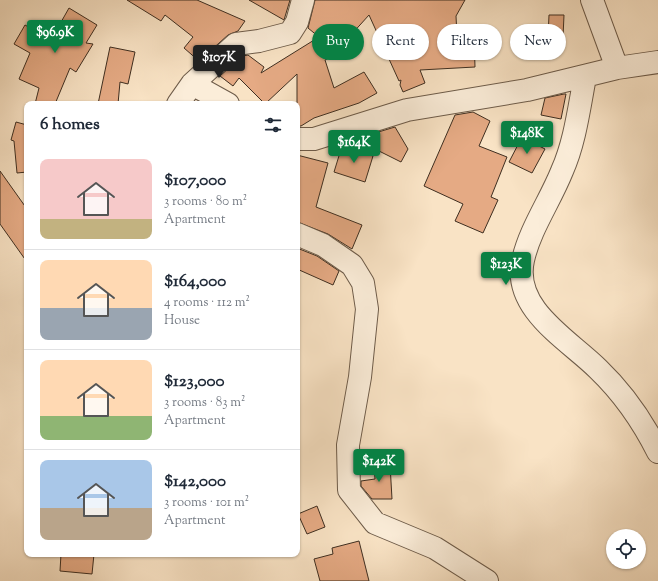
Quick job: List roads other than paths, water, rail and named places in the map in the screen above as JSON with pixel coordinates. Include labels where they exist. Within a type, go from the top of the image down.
[{"type":"street","points":[[180,101],[192,84],[236,44],[259,41],[290,33],[297,22],[303,0]]},
{"type":"street","points":[[592,0],[618,68]]},
{"type":"street","points":[[300,139],[314,139],[407,110],[527,90],[618,68],[658,62]]},
{"type":"street","points":[[585,77],[574,134],[563,170],[526,246],[522,262],[522,281],[529,302],[546,323],[598,369],[623,396],[658,452]]},
{"type":"street","points":[[192,84],[223,101]]},
{"type":"street","points":[[300,235],[323,245],[352,265],[363,283],[367,309],[360,377],[348,445],[349,490],[376,523],[435,548],[487,581]]}]
